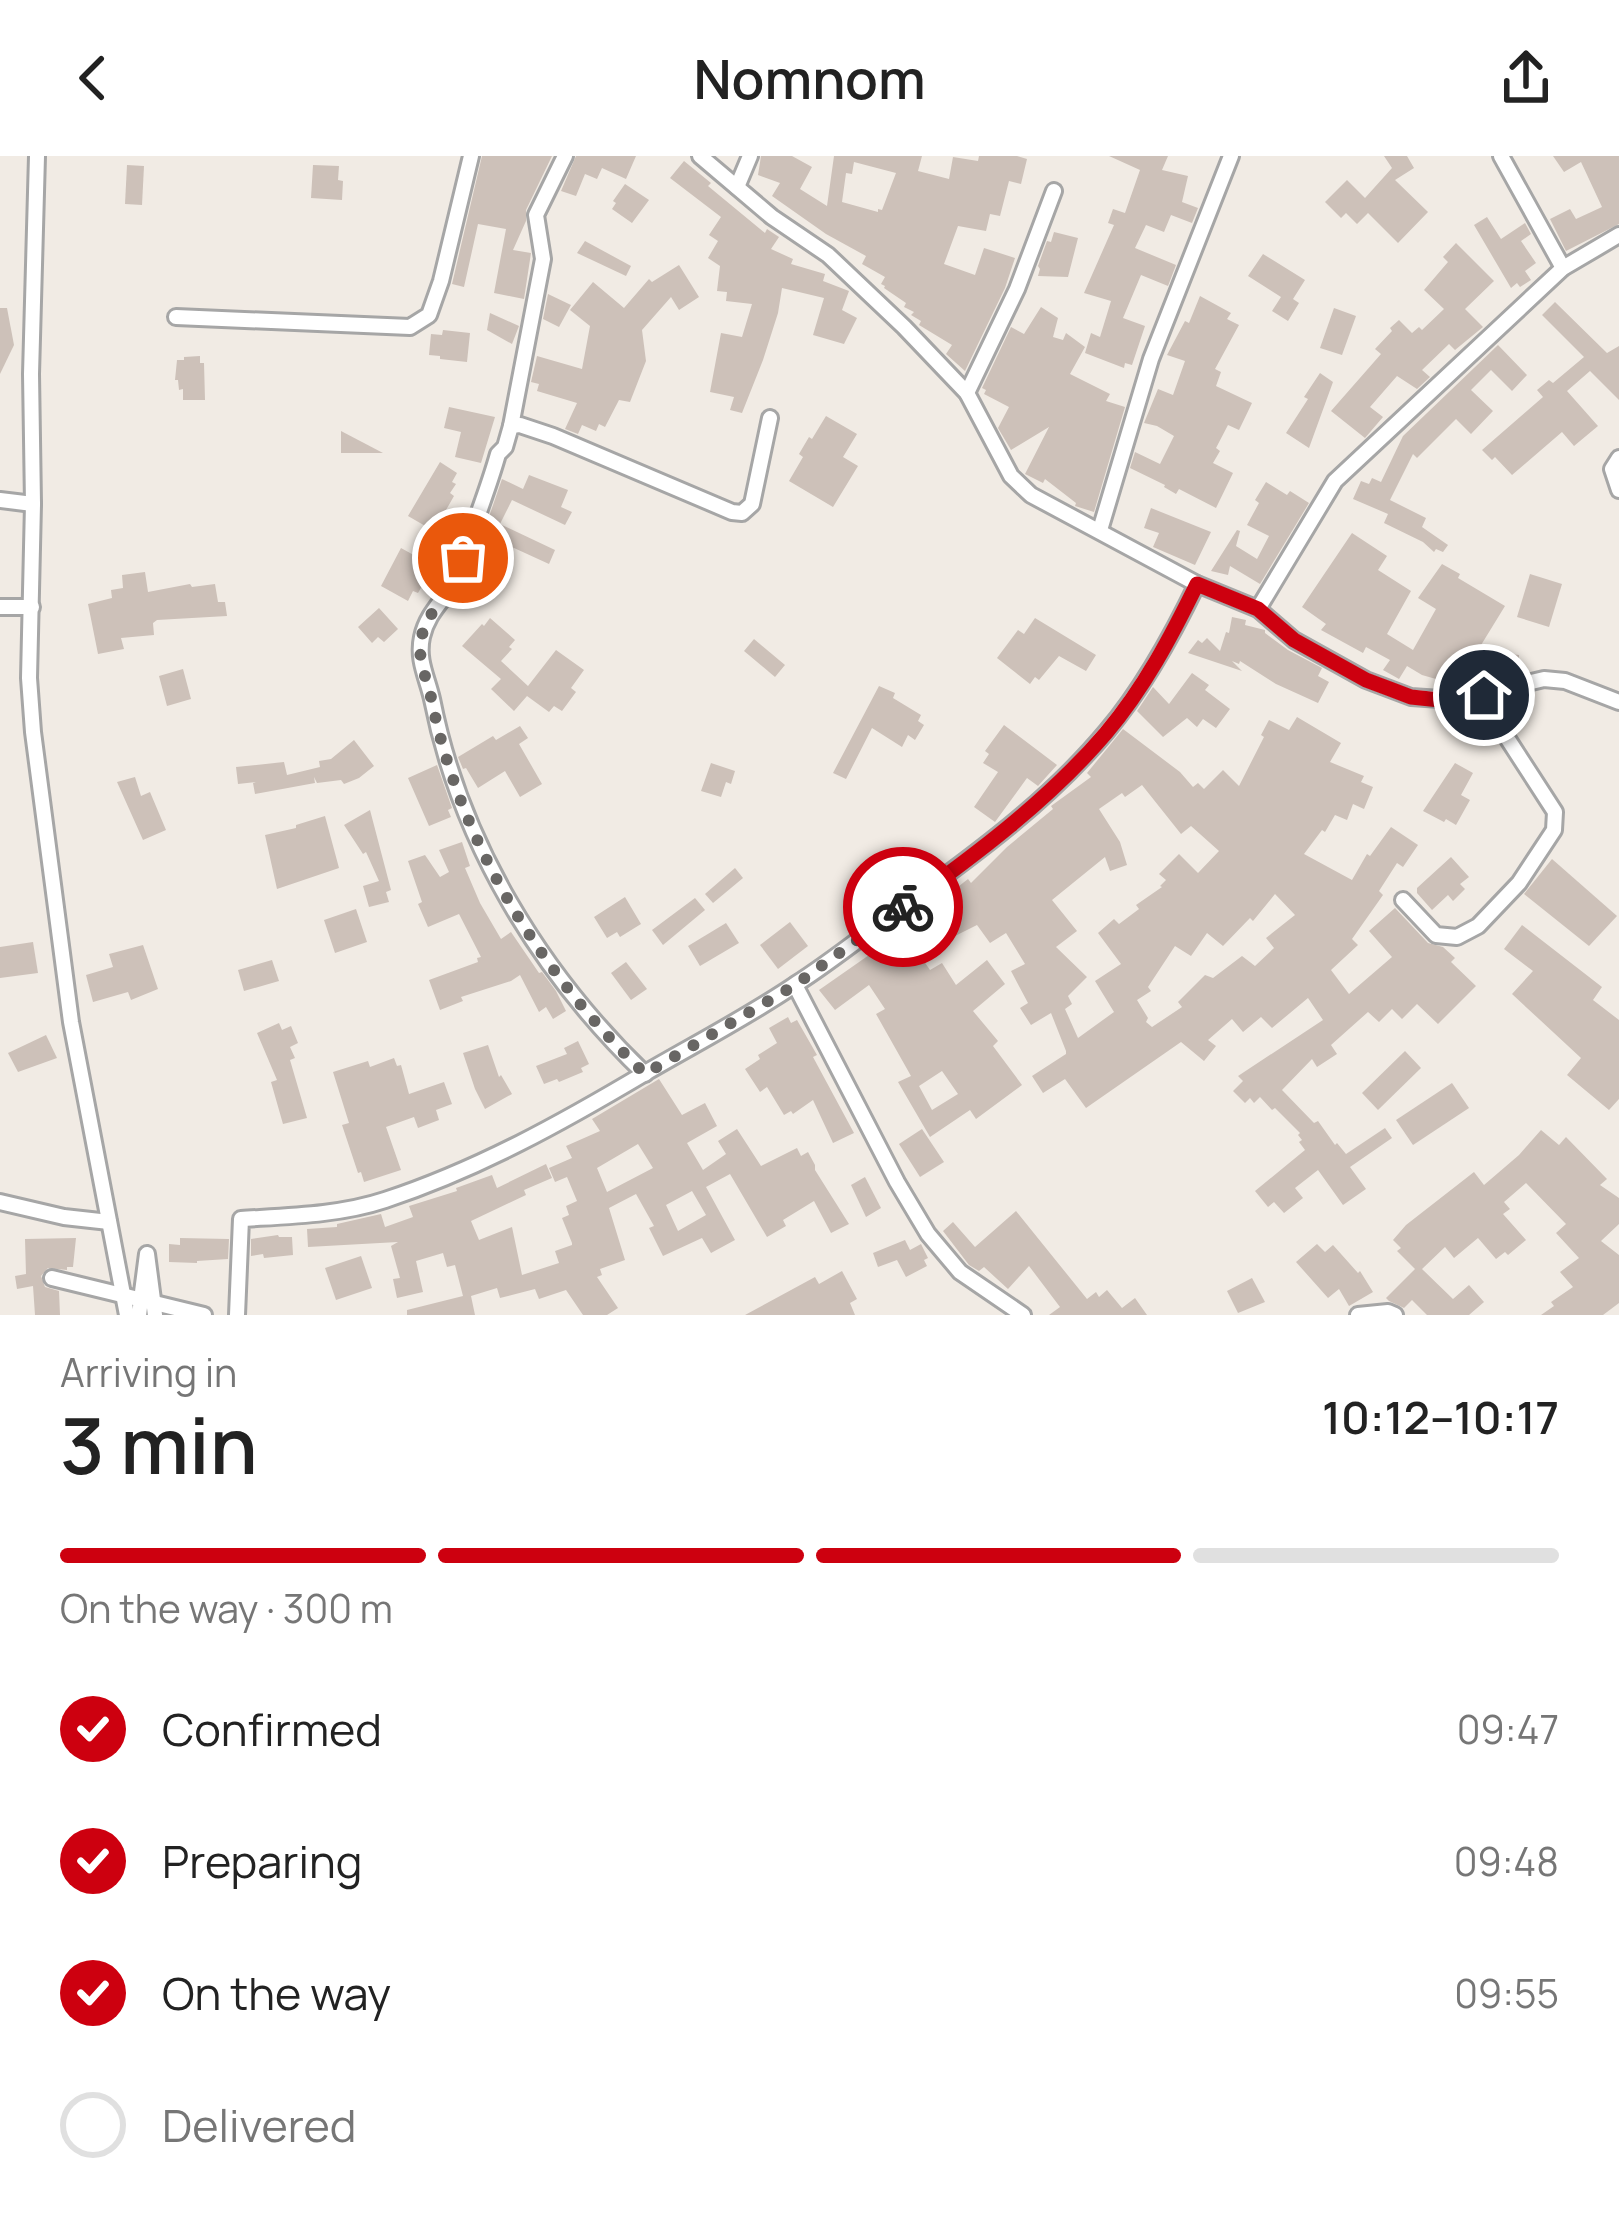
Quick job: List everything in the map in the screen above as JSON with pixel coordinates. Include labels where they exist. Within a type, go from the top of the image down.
[{"type":"street","points":[[38,156],[29,678],[71,1022],[127,1315]]},
{"type":"street","points":[[176,317],[410,327],[429,315],[471,156]]},
{"type":"street","points":[[565,156],[536,215],[543,259],[511,426],[455,582],[427,619],[421,640],[422,668],[473,834],[492,872],[521,923],[560,976],[606,1036],[645,1074]]},
{"type":"street","points":[[700,156],[772,217],[828,255],[904,327],[967,393],[1018,484],[1062,513],[1197,584],[1258,609],[1294,640],[1366,680],[1411,697],[1455,700],[1544,679],[1588,688],[1619,702]]},
{"type":"street","points":[[737,187],[750,156]]},
{"type":"street","points":[[1100,530],[1151,359],[1231,156]]},
{"type":"street","points":[[1501,156],[1562,268]]},
{"type":"street","points":[[967,393],[1017,289],[1054,191]]},
{"type":"street","points":[[1258,609],[1335,481],[1562,268],[1619,235]]},
{"type":"street","points":[[511,426],[554,436],[742,514],[752,503],[770,418]]},
{"type":"street","points":[[1619,458],[1612,469],[1619,490]]},
{"type":"street","points":[[0,500],[33,504]]},
{"type":"street","points":[[237,1315],[241,1220],[381,1202],[518,1145],[583,1112],[795,985],[987,846],[1107,732],[1173,634],[1197,584]]},
{"type":"street","points":[[0,607],[32,607]]},
{"type":"street","points":[[1403,900],[1436,934],[1456,937],[1478,926],[1520,883],[1554,830],[1555,812],[1484,695]]},
{"type":"street","points":[[795,985],[928,1234],[960,1272],[1023,1315]]},
{"type":"street","points":[[0,1202],[109,1222]]},
{"type":"street","points":[[139,1315],[147,1254],[155,1315]]},
{"type":"street","points":[[52,1278],[204,1315]]},
{"type":"street","points":[[1358,1315],[1394,1315]]},
{"type":"building","points":[[482,156],[552,156],[513,250],[531,253],[524,299],[494,293],[506,229],[478,224],[464,287],[452,284]]},
{"type":"building","points":[[576,156],[636,156],[626,179],[602,168],[597,179],[585,174],[576,196],[561,191]]},
{"type":"building","points":[[761,156],[792,156],[812,167],[800,189],[827,206],[834,156],[922,156],[918,171],[949,179],[953,157],[1027,159],[1021,184],[1009,181],[1000,216],[990,214],[986,231],[958,226],[944,264],[975,275],[984,248],[1015,258],[965,371],[946,354],[952,345],[919,325],[921,321],[911,315],[914,312],[904,307],[906,303],[881,284],[885,277],[862,264],[866,256],[772,196],[780,183],[758,175]],"holes":[[[854,162],[896,173],[882,210],[842,202],[846,173],[852,174]]]},
{"type":"building","points":[[1109,156],[1168,156],[1162,170],[1188,176],[1182,202],[1198,208],[1192,223],[1171,215],[1164,232],[1146,225],[1135,248],[1176,265],[1168,286],[1141,275],[1123,318],[1145,326],[1132,365],[1125,363],[1124,368],[1085,353],[1091,333],[1100,337],[1111,301],[1084,293],[1114,225],[1108,223],[1113,209],[1125,213],[1140,170]]},
{"type":"building","points":[[1384,156],[1407,156],[1414,168],[1395,180],[1428,212],[1398,243],[1368,213],[1357,224],[1346,213],[1341,218],[1325,202],[1347,180],[1365,198],[1392,168]]},
{"type":"building","points":[[1553,156],[1619,156],[1619,224],[1566,251],[1550,219],[1570,209],[1576,219],[1602,207],[1581,162],[1564,172]]},
{"type":"building","points":[[684,161],[765,233],[767,229],[779,237],[771,249],[793,259],[791,264],[825,274],[823,281],[849,291],[842,310],[857,318],[844,344],[813,335],[824,298],[782,288],[763,360],[742,413],[730,410],[734,397],[710,392],[721,333],[742,337],[752,304],[726,301],[727,292],[717,291],[720,266],[708,258],[718,241],[709,235],[721,217],[670,178]]},
{"type":"building","points":[[127,165],[144,166],[142,205],[125,204]]},
{"type":"building","points":[[313,165],[339,166],[342,200],[311,198]]},
{"type":"building","points":[[625,184],[649,200],[632,223],[612,209]]},
{"type":"building","points":[[1487,217],[1501,239],[1525,223],[1531,234],[1521,241],[1536,263],[1525,271],[1531,280],[1520,287],[1517,283],[1511,288],[1474,225]]},
{"type":"building","points":[[1054,232],[1078,238],[1068,277],[1038,276]]},
{"type":"building","points":[[585,241],[631,266],[626,276],[577,253]]},
{"type":"building","points":[[1456,243],[1494,281],[1465,309],[1483,327],[1455,350],[1449,344],[1422,370],[1430,377],[1417,389],[1397,376],[1370,407],[1383,417],[1365,438],[1331,411],[1381,354],[1375,349],[1390,328],[1399,320],[1412,333],[1419,327],[1422,330],[1444,309],[1424,290],[1448,262],[1443,257]]},
{"type":"building","points":[[1263,254],[1305,280],[1293,299],[1299,303],[1288,321],[1272,311],[1281,297],[1248,276]]},
{"type":"building","points":[[679,265],[699,297],[679,310],[671,297],[642,330],[646,361],[630,402],[619,400],[605,427],[599,424],[596,431],[582,425],[578,434],[565,429],[577,403],[537,391],[539,384],[531,382],[537,356],[582,369],[590,326],[570,310],[593,282],[624,308],[649,279],[652,282]]},
{"type":"building","points":[[548,294],[571,305],[559,327],[543,319]]},
{"type":"building","points":[[1200,296],[1231,313],[1227,319],[1239,325],[1215,369],[1221,372],[1216,386],[1252,403],[1239,430],[1228,425],[1216,448],[1220,451],[1213,463],[1233,473],[1216,508],[1179,489],[1176,494],[1130,468],[1135,452],[1160,464],[1174,436],[1144,423],[1158,389],[1173,395],[1185,361],[1167,355]]},
{"type":"building","points":[[1555,302],[1607,353],[1619,346],[1619,400],[1590,371],[1567,391],[1598,426],[1574,446],[1562,432],[1512,475],[1482,450],[1543,397],[1537,390],[1584,357],[1542,315]]},
{"type":"building","points":[[1041,307],[1058,318],[1053,337],[1063,340],[1066,333],[1085,347],[1070,374],[1110,394],[1106,401],[1125,407],[1094,512],[1075,506],[1045,479],[1043,483],[1025,474],[1049,427],[1011,450],[998,428],[1009,407],[984,394],[982,388],[1011,327],[1024,334]]},
{"type":"building","points":[[0,308],[7,308],[14,345],[0,374]]},
{"type":"building","points":[[1334,308],[1356,316],[1342,355],[1320,348]]},
{"type":"building","points":[[490,313],[519,326],[512,344],[487,330]]},
{"type":"building","points":[[443,330],[470,333],[467,362],[429,355],[431,334],[442,335]]},
{"type":"building","points":[[1498,345],[1527,375],[1512,391],[1491,370],[1471,390],[1493,411],[1471,434],[1456,419],[1417,458],[1413,454],[1390,500],[1426,518],[1422,527],[1448,545],[1443,552],[1434,552],[1384,523],[1388,514],[1353,499],[1361,481],[1381,482],[1403,436]]},
{"type":"building","points":[[200,356],[205,400],[183,400],[183,389],[179,390],[175,380],[177,360]]},
{"type":"building","points":[[1320,373],[1333,382],[1309,448],[1286,433]]},
{"type":"building","points":[[449,407],[495,417],[481,463],[455,457],[461,432],[444,428]]},
{"type":"building","points":[[826,416],[857,434],[843,457],[858,466],[833,507],[789,481],[803,457],[799,454]]},
{"type":"building","points":[[341,431],[383,453],[341,453]]},
{"type":"building","points":[[440,462],[457,473],[450,493],[454,496],[434,531],[408,516]]},
{"type":"building","points":[[529,475],[568,490],[561,507],[572,512],[565,525],[512,500],[500,524],[555,550],[549,564],[483,534],[502,479],[523,489]]},
{"type":"building","points":[[1266,482],[1309,503],[1260,584],[1230,566],[1228,575],[1211,571],[1237,530],[1236,546],[1257,559],[1269,536],[1247,525]]},
{"type":"building","points":[[1151,508],[1211,532],[1195,565],[1153,547],[1159,533],[1144,528]]},
{"type":"building","points":[[1352,533],[1387,556],[1378,570],[1411,591],[1387,634],[1413,650],[1436,609],[1418,598],[1442,564],[1505,606],[1478,650],[1519,655],[1519,673],[1492,680],[1459,674],[1458,681],[1443,681],[1407,666],[1399,679],[1383,670],[1390,660],[1366,647],[1363,653],[1321,630],[1326,624],[1302,607]]},
{"type":"building","points":[[401,548],[428,563],[422,574],[427,577],[408,601],[381,586]]},
{"type":"building","points":[[145,572],[148,592],[215,584],[227,616],[157,620],[154,635],[121,638],[124,649],[98,654],[88,604],[112,598],[111,590],[123,588],[122,575]]},
{"type":"building","points":[[1530,574],[1562,584],[1549,627],[1517,617]]},
{"type":"building","points":[[379,608],[398,629],[384,642],[378,637],[372,643],[358,627]]},
{"type":"building","points":[[1232,617],[1265,630],[1288,650],[1322,668],[1318,676],[1329,682],[1318,703],[1240,661],[1232,661],[1242,671],[1188,653],[1198,640],[1202,643],[1207,638],[1220,651]]},
{"type":"building","points":[[490,618],[515,640],[501,661],[528,686],[556,650],[584,670],[562,711],[554,706],[549,712],[527,696],[514,711],[491,689],[501,679],[462,646]]},
{"type":"building","points":[[1035,618],[1096,655],[1086,671],[1059,656],[1030,684],[997,658],[1018,630],[1024,634]]},
{"type":"building","points":[[754,639],[785,665],[775,677],[744,651]]},
{"type":"building","points":[[183,669],[191,699],[167,706],[159,676]]},
{"type":"building","points":[[1192,673],[1230,709],[1216,728],[1203,719],[1197,727],[1187,718],[1163,737],[1137,711],[1153,687],[1169,704]]},
{"type":"building","points":[[879,686],[921,715],[918,721],[924,725],[915,740],[908,735],[902,747],[872,728],[846,779],[833,773]]},
{"type":"building","points":[[1297,717],[1341,743],[1330,762],[1364,776],[1361,782],[1373,787],[1364,809],[1353,804],[1347,820],[1335,815],[1304,854],[1352,880],[1391,827],[1418,845],[1403,867],[1397,863],[1379,891],[1383,895],[1352,939],[1358,945],[1331,970],[1349,994],[1392,957],[1369,931],[1395,908],[1428,943],[1443,947],[1455,958],[1451,962],[1476,986],[1438,1024],[1417,1004],[1402,1019],[1392,1009],[1379,1022],[1368,1012],[1331,1045],[1337,1054],[1317,1067],[1312,1059],[1282,1090],[1346,1154],[1385,1128],[1392,1138],[1350,1167],[1366,1189],[1343,1205],[1318,1170],[1295,1188],[1303,1198],[1284,1213],[1274,1202],[1268,1207],[1255,1191],[1305,1150],[1300,1133],[1275,1108],[1260,1097],[1245,1103],[1233,1091],[1243,1081],[1238,1076],[1323,1020],[1308,998],[1272,1028],[1261,1017],[1243,1032],[1232,1019],[1208,1040],[1216,1046],[1204,1061],[1181,1042],[1086,1108],[1065,1079],[1043,1093],[1032,1076],[1066,1051],[1051,1013],[1031,1025],[1020,1008],[1028,1003],[1011,971],[1025,964],[1006,933],[990,943],[977,925],[949,939],[943,928],[915,948],[930,970],[942,963],[956,985],[987,960],[1005,984],[973,1011],[998,1041],[993,1046],[1022,1085],[976,1119],[970,1110],[930,1137],[898,1082],[911,1076],[876,1014],[885,1009],[869,985],[835,1010],[819,990],[882,946],[879,942],[928,905],[968,879],[971,883],[1051,806],[1091,777],[1087,773],[1123,729],[1193,787],[1198,783],[1204,789],[1223,770],[1239,786],[1269,720],[1289,730]],"holes":[[[1142,785],[1181,834],[1191,826],[1219,851],[1198,873],[1179,854],[1159,874],[1166,880],[1162,887],[1119,924],[1114,919],[1098,933],[1121,964],[1095,981],[1114,1012],[1078,1038],[1065,1009],[1072,1004],[1068,996],[1087,977],[1056,947],[1077,931],[1052,900],[1105,857],[1110,871],[1127,865],[1120,842],[1099,809]],[[1275,894],[1295,915],[1266,938],[1274,948],[1255,966],[1242,956],[1213,978],[1205,975],[1178,1002],[1182,1007],[1152,1027],[1146,1022],[1137,1000],[1151,991],[1148,987],[1175,946],[1191,956],[1207,933],[1223,946],[1250,918],[1253,921]],[[942,1071],[958,1094],[932,1110],[919,1086]]]},
{"type":"building","points":[[1004,725],[1057,765],[1038,786],[1027,778],[995,822],[974,807],[998,772],[983,763],[989,754],[985,751]]},
{"type":"building","points":[[520,726],[528,738],[519,744],[542,784],[520,797],[505,771],[478,788],[458,757]]},
{"type":"building","points":[[354,740],[374,766],[344,784],[341,780],[317,783],[314,777],[315,783],[255,794],[256,782],[238,784],[236,767],[284,762],[287,775],[320,767],[319,761],[331,759]]},
{"type":"building","points":[[711,763],[735,771],[721,797],[701,791]]},
{"type":"building","points":[[1455,763],[1473,773],[1461,795],[1470,800],[1456,825],[1423,811]]},
{"type":"building","points":[[437,765],[451,817],[429,826],[408,778]]},
{"type":"building","points":[[135,777],[141,796],[150,792],[166,830],[143,840],[117,782]]},
{"type":"building","points":[[370,810],[391,890],[386,892],[389,902],[369,907],[363,886],[379,881],[366,852],[344,825]]},
{"type":"building","points":[[325,816],[339,868],[277,889],[265,835]]},
{"type":"building","points":[[462,842],[470,866],[465,868],[501,939],[511,932],[556,991],[566,1011],[553,1019],[546,1007],[539,1012],[520,975],[440,1010],[429,980],[481,957],[459,914],[428,927],[408,861],[425,855],[440,877],[449,872],[439,850]]},
{"type":"building","points":[[1451,857],[1469,877],[1460,884],[1465,889],[1453,901],[1448,895],[1432,910],[1417,888]]},
{"type":"building","points":[[1552,859],[1617,916],[1589,946],[1524,894]]},
{"type":"building","points":[[735,868],[743,878],[713,903],[705,894]]},
{"type":"building","points":[[625,897],[641,924],[620,937],[617,932],[607,938],[594,917]]},
{"type":"building","points":[[695,898],[705,910],[663,945],[652,930]]},
{"type":"building","points":[[356,909],[367,942],[335,953],[324,920]]},
{"type":"building","points":[[790,922],[808,946],[778,969],[760,945]]},
{"type":"building","points":[[726,923],[739,943],[700,966],[688,946]]},
{"type":"building","points":[[1522,925],[1602,987],[1593,1000],[1619,1020],[1619,1099],[1609,1110],[1567,1075],[1581,1058],[1512,994],[1533,971],[1504,949]]},
{"type":"building","points":[[33,942],[38,973],[0,978],[0,947]]},
{"type":"building","points":[[143,945],[158,989],[131,1000],[128,992],[93,1002],[86,975],[113,967],[109,954]]},
{"type":"building","points":[[272,960],[279,981],[244,991],[238,970]]},
{"type":"building","points":[[626,962],[647,989],[631,1000],[611,973]]},
{"type":"building","points":[[788,1017],[791,1023],[797,1020],[817,1055],[813,1057],[854,1133],[833,1143],[813,1100],[784,1115],[767,1087],[760,1092],[745,1069],[777,1043],[769,1028]]},
{"type":"building","points":[[279,1023],[282,1030],[291,1026],[298,1043],[290,1047],[295,1058],[290,1060],[307,1118],[283,1124],[271,1082],[277,1080],[257,1033]]},
{"type":"building","points":[[46,1035],[57,1058],[18,1072],[8,1053]]},
{"type":"building","points":[[578,1041],[589,1064],[581,1068],[583,1072],[544,1084],[536,1066],[567,1054],[564,1048]]},
{"type":"building","points":[[488,1045],[499,1077],[512,1094],[485,1109],[463,1053]]},
{"type":"building","points":[[1405,1051],[1421,1068],[1378,1110],[1362,1093]]},
{"type":"building","points":[[394,1058],[401,1065],[409,1094],[444,1082],[452,1104],[436,1110],[439,1120],[418,1128],[414,1117],[386,1127],[401,1170],[364,1182],[342,1125],[349,1123],[333,1072]]},
{"type":"building","points":[[659,1079],[682,1115],[705,1103],[717,1126],[687,1143],[703,1170],[726,1154],[718,1141],[737,1129],[761,1166],[797,1148],[801,1156],[808,1152],[849,1224],[831,1233],[814,1201],[783,1220],[786,1226],[767,1237],[730,1174],[706,1187],[735,1240],[711,1253],[702,1238],[663,1256],[649,1228],[654,1226],[636,1194],[609,1208],[625,1260],[600,1269],[602,1275],[597,1277],[618,1308],[607,1315],[583,1315],[566,1290],[539,1299],[535,1289],[500,1298],[497,1288],[471,1296],[475,1315],[407,1315],[407,1310],[463,1296],[455,1265],[447,1267],[443,1253],[416,1261],[423,1292],[397,1298],[393,1279],[400,1278],[391,1246],[398,1242],[308,1247],[307,1229],[337,1227],[381,1214],[385,1227],[413,1217],[409,1206],[492,1175],[497,1188],[546,1164],[552,1178],[471,1221],[479,1240],[512,1227],[522,1275],[559,1263],[555,1251],[572,1245],[562,1218],[569,1215],[566,1206],[577,1201],[567,1177],[555,1182],[549,1168],[572,1158],[566,1146],[600,1131],[592,1119]],"holes":[[[638,1144],[653,1168],[607,1192],[597,1168]],[[692,1191],[706,1215],[678,1231],[666,1205]]]},
{"type":"building","points":[[1452,1083],[1469,1108],[1413,1145],[1396,1120]]},
{"type":"building","points":[[922,1129],[944,1162],[920,1177],[899,1144]]},
{"type":"building","points":[[1541,1130],[1559,1145],[1566,1137],[1607,1179],[1600,1185],[1619,1198],[1619,1224],[1601,1241],[1619,1255],[1619,1303],[1603,1315],[1541,1315],[1573,1287],[1560,1272],[1579,1258],[1556,1233],[1566,1224],[1526,1183],[1504,1202],[1510,1209],[1503,1214],[1526,1240],[1508,1255],[1505,1252],[1496,1259],[1478,1238],[1454,1258],[1445,1247],[1422,1269],[1453,1299],[1469,1285],[1484,1302],[1469,1315],[1427,1315],[1412,1300],[1404,1308],[1389,1301],[1386,1298],[1415,1269],[1393,1240],[1406,1225],[1474,1172],[1484,1185]]},
{"type":"building","points":[[865,1177],[881,1208],[866,1217],[851,1185]]},
{"type":"building","points":[[1016,1211],[1087,1299],[1107,1290],[1122,1308],[1135,1298],[1147,1315],[1049,1315],[1060,1307],[1029,1266],[1008,1289],[984,1267],[979,1271],[969,1265],[943,1231],[953,1222],[975,1247]]},
{"type":"building","points":[[292,1237],[293,1255],[251,1256],[251,1239]]},
{"type":"building","points":[[76,1238],[73,1267],[48,1268],[41,1276],[45,1287],[59,1291],[60,1315],[35,1315],[33,1286],[17,1289],[15,1276],[26,1274],[25,1239]]},
{"type":"building","points":[[180,1238],[229,1239],[228,1259],[169,1262],[169,1244],[180,1245]]},
{"type":"building","points":[[905,1240],[910,1250],[921,1244],[927,1266],[906,1277],[897,1260],[878,1267],[873,1253]]},
{"type":"building","points":[[1317,1244],[1325,1252],[1333,1245],[1360,1271],[1373,1292],[1349,1306],[1339,1289],[1328,1298],[1296,1262]]},
{"type":"building","points":[[361,1256],[372,1288],[336,1300],[325,1268]]},
{"type":"building","points":[[842,1271],[857,1299],[850,1303],[855,1315],[745,1315],[815,1277],[819,1284]]},
{"type":"building","points":[[1252,1278],[1265,1302],[1238,1313],[1227,1291]]},
{"type":"way so far","points":[[463,558],[455,582],[427,619],[420,652],[438,730],[473,834],[521,923],[606,1036],[645,1074],[795,985],[903,907]]},
{"type":"route","points":[[903,907],[987,846],[1107,732],[1173,634],[1197,584],[1258,609],[1294,640],[1366,680],[1411,697],[1455,700],[1484,695]]}]
